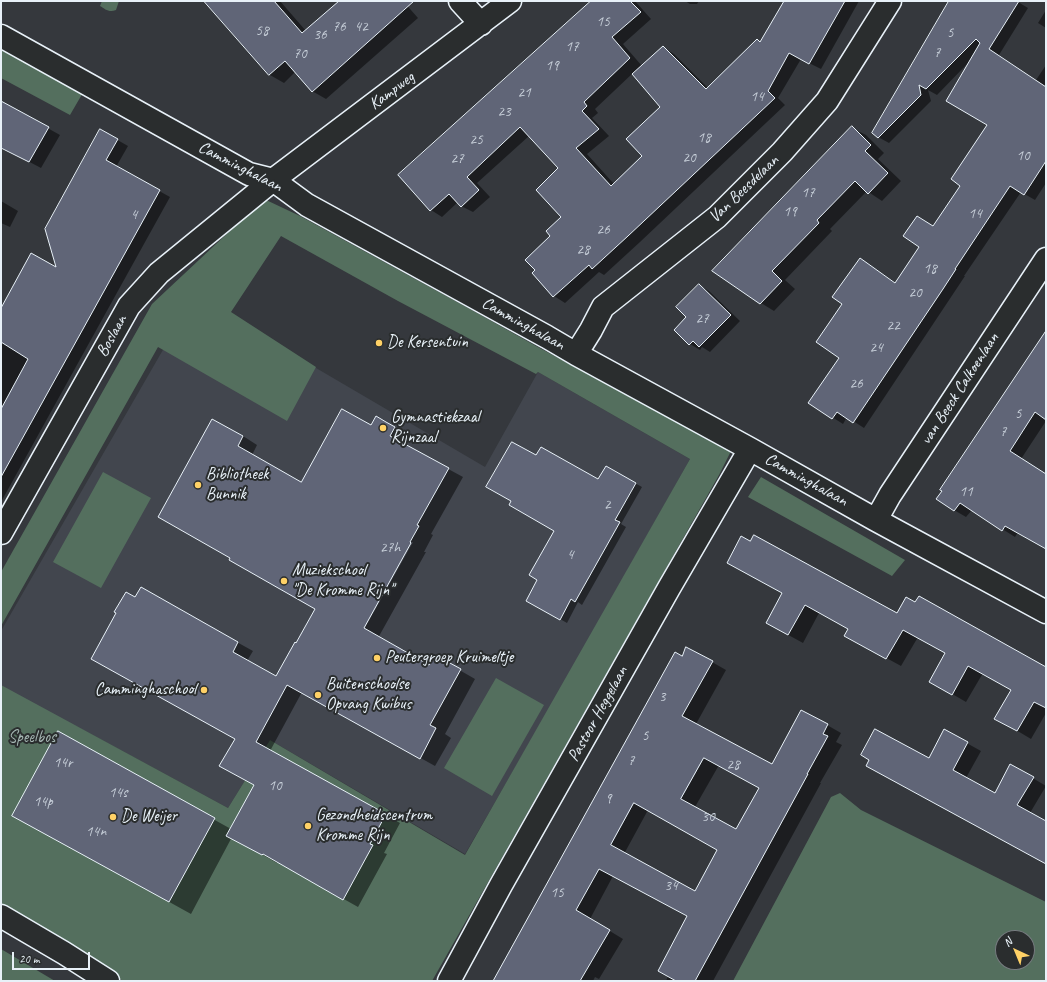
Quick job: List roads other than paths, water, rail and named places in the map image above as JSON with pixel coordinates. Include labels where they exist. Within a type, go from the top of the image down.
[{"type":"street","points":[[460,1],[481,24]]},
{"type":"street","name":"Kampweg","points":[[273,180],[510,1]]},
{"type":"street","name":"Van Beesdelaan","points":[[576,354],[603,307],[717,217],[782,152],[827,101],[890,1]]},
{"type":"street","name":"Camminghalaan","points":[[1,36],[249,174],[273,180],[306,204],[876,520],[1046,612]]},
{"type":"street","name":"Boslaan","points":[[1,533],[129,306],[158,273],[273,180]]},
{"type":"street","name":"van Beeck Calkoenlaan","points":[[876,520],[890,495],[1040,280],[1046,258]]},
{"type":"street","name":"Pastoor Heggelaan","points":[[449,981],[501,885],[669,588],[750,449]]},
{"type":"street","points":[[1,916],[108,981]]},
{"type":"place","name":"De Kersentuin","points":[[379,343]]},
{"type":"place","name":"Gymnastiekzaal Rijnzaal","points":[[383,428]]},
{"type":"place","name":"Bibliotheek Bunnik","points":[[198,485]]},
{"type":"place","name":"Muziekschool \"De Kromme Rijn\"","points":[[284,581]]},
{"type":"place","name":"Peutergroep Kruimeltje","points":[[377,658]]},
{"type":"place","name":"Camminghaschool","points":[[204,690]]},
{"type":"place","name":"Buitenschoolse Opvang Kwibus","points":[[318,695]]},
{"type":"place","name":"De Weijer","points":[[113,817]]},
{"type":"place","name":"Gezondheidscentrum Kromme Rijn","points":[[308,826]]},
{"type":"park label","name":"Speelbos","points":[[32,738]]}]
